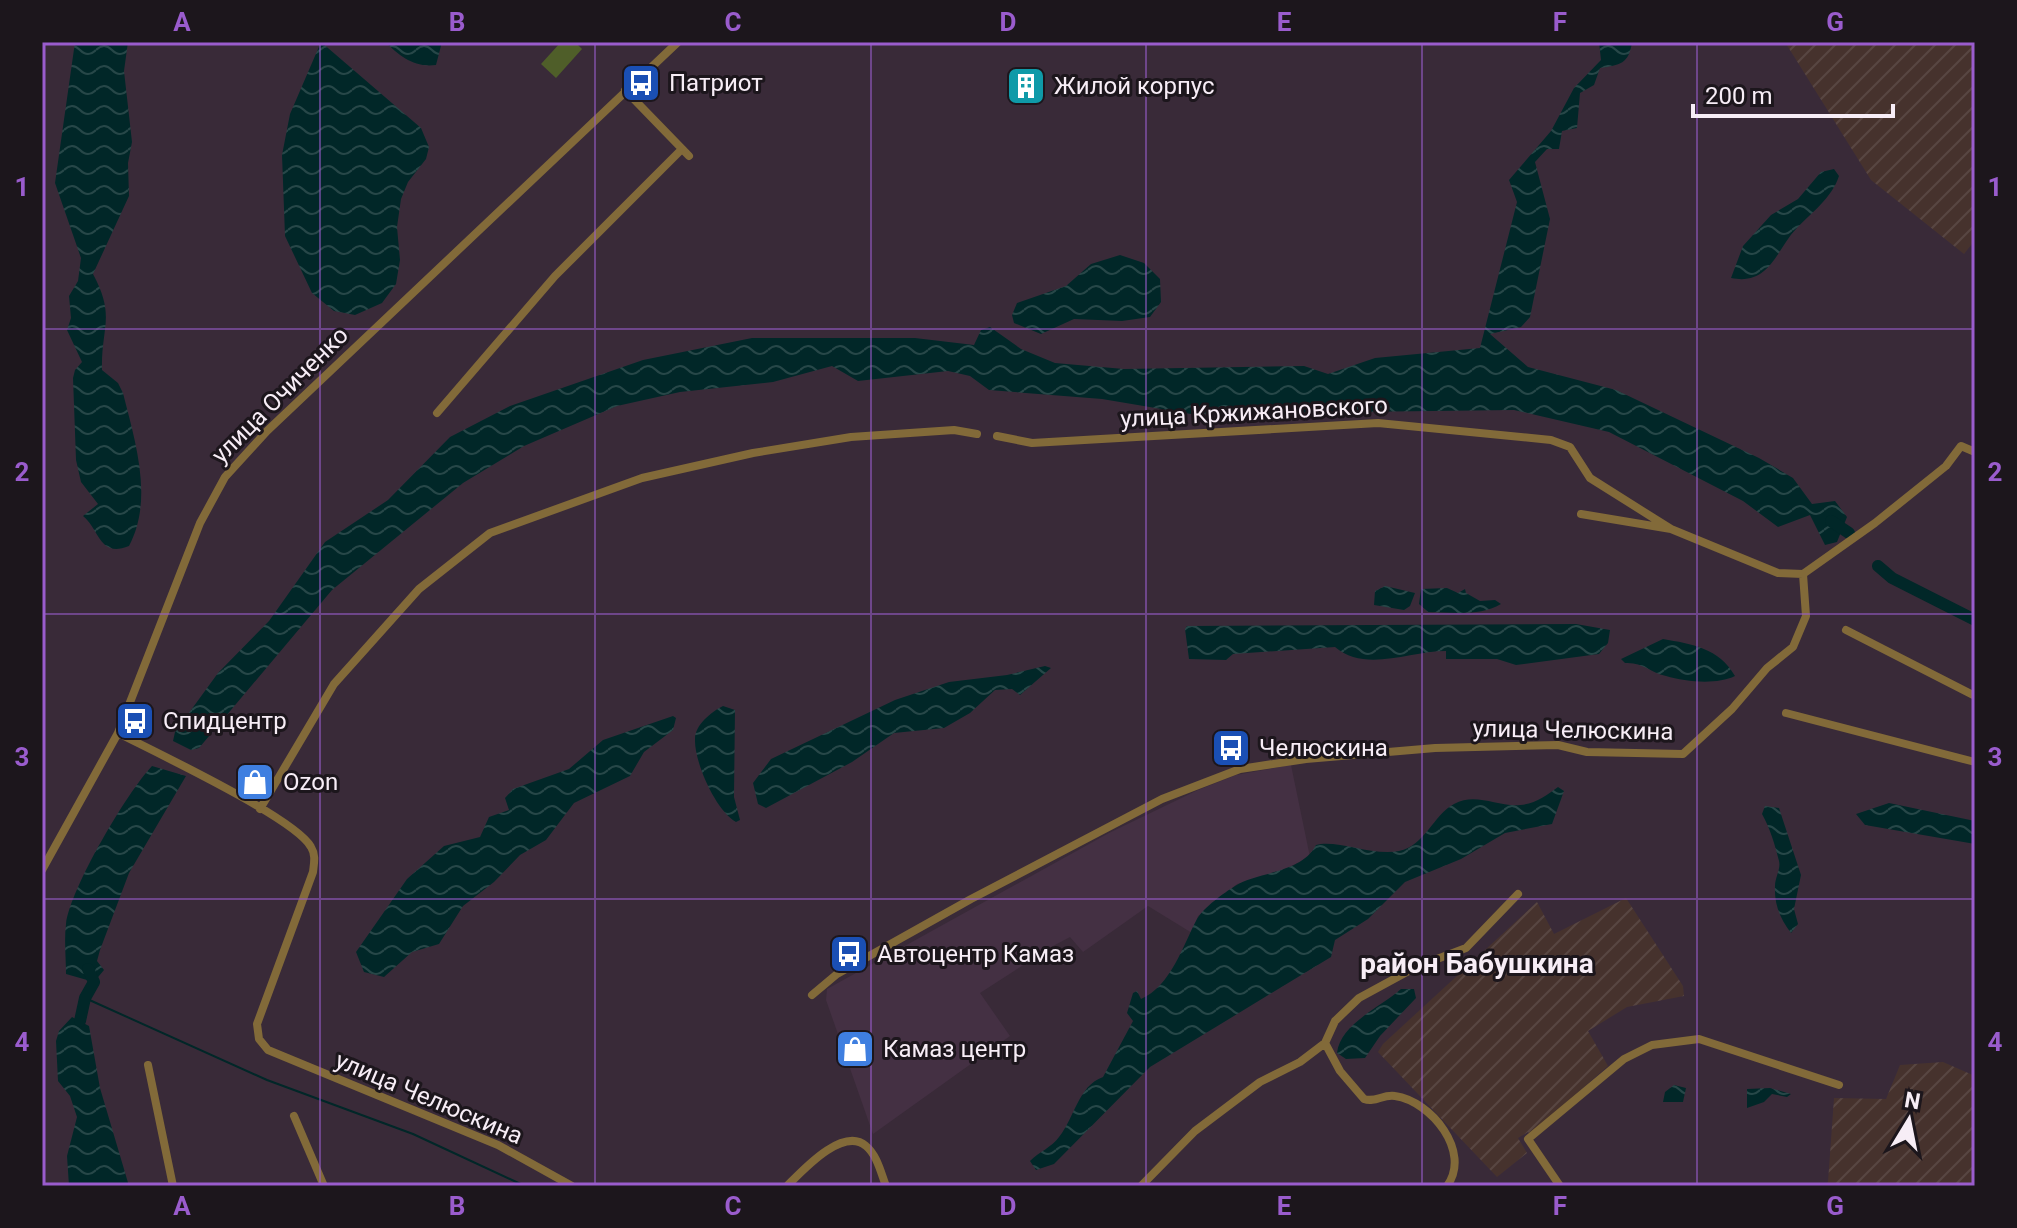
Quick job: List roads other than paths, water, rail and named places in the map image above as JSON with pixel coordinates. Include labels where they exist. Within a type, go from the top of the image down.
[{"type":"street","name":"улица Очиченко","points":[[42,870],[118,733],[200,523],[225,477],[267,431],[678,42]]},
{"type":"street","points":[[625,90],[689,156]]},
{"type":"street","points":[[437,413],[555,276],[682,149]]},
{"type":"street","name":"улица Кржижановского","points":[[997,436],[1032,443],[1378,423],[1551,440],[1570,447],[1590,478],[1671,529],[1778,573],[1803,574]]},
{"type":"street","points":[[118,733],[260,809],[334,684],[419,589],[490,533],[642,478],[753,453],[851,437],[954,430],[977,434]]},
{"type":"street","points":[[1803,574],[1899,505],[1946,466],[1961,446],[1975,452]]},
{"type":"street","name":"улица Кржижановского","points":[[1581,514],[1671,529]]},
{"type":"street","name":"улица Челюскина","points":[[812,995],[837,974],[971,899],[1162,799],[1240,769],[1306,759],[1435,748],[1558,745],[1587,752],[1683,754],[1732,709],[1767,668],[1793,647],[1806,616],[1803,574]]},
{"type":"street","points":[[1846,630],[1975,696]]},
{"type":"street","points":[[1786,713],[1975,762]]},
{"type":"street","name":"улица Челюскина","points":[[260,809],[303,837],[315,855],[313,872],[257,1024],[259,1039],[268,1050],[498,1145],[572,1186]]},
{"type":"street","points":[[1141,1186],[1195,1131],[1260,1082],[1300,1062],[1325,1043],[1335,1021],[1359,998],[1416,967],[1466,948],[1518,894]]},
{"type":"street","points":[[1560,1186],[1528,1139],[1624,1059],[1652,1045],[1699,1039],[1839,1085]]},
{"type":"street","points":[[1325,1043],[1340,1071],[1364,1099],[1399,1097],[1435,1120],[1451,1140],[1457,1158],[1447,1186]]},
{"type":"street","points":[[148,1065],[173,1186]]},
{"type":"street","points":[[294,1116],[324,1186]]},
{"type":"street","points":[[787,1186],[841,1143],[854,1140],[870,1149],[886,1186]]},
{"type":"water","points":[[75,42],[128,42],[124,71],[132,142],[128,163],[129,196],[93,274],[106,312],[102,370],[118,383],[123,393],[140,470],[140,509],[136,528],[129,546],[119,549],[101,541],[83,516],[98,504],[81,482],[76,460],[73,378],[82,362],[67,330],[71,318],[69,296],[78,281],[81,258],[55,183]]},
{"type":"water","points":[[321,42],[421,128],[429,147],[426,159],[408,182],[401,199],[397,227],[400,260],[396,284],[382,303],[355,315],[334,311],[312,293],[285,236],[282,155],[290,114]]},
{"type":"water","points":[[385,42],[442,42],[436,65],[421,65],[408,60]]},
{"type":"water","points":[[1599,42],[1632,42],[1626,59],[1600,68],[1594,85],[1580,93],[1577,128],[1562,131],[1559,149],[1547,149],[1535,162],[1550,219],[1530,317],[1521,327],[1490,334],[1528,367],[1616,390],[1759,458],[1793,478],[1812,504],[1835,501],[1847,517],[1837,542],[1825,545],[1810,515],[1778,527],[1743,501],[1609,432],[1514,410],[1191,414],[1102,399],[989,390],[970,376],[948,371],[858,381],[832,366],[773,382],[680,392],[617,406],[524,446],[463,483],[332,590],[199,748],[191,750],[173,741],[175,732],[218,673],[269,621],[325,542],[388,500],[450,437],[510,406],[643,360],[752,338],[915,338],[974,345],[981,330],[990,327],[1021,349],[1055,363],[1124,369],[1304,366],[1328,374],[1375,358],[1480,348],[1517,202],[1509,180],[1551,131],[1574,88],[1601,60]]},
{"type":"water","points":[[1834,169],[1839,176],[1836,184],[1789,237],[1771,264],[1755,277],[1731,278],[1743,246],[1771,215],[1798,199],[1821,172]]},
{"type":"water","points":[[1120,255],[1144,263],[1160,279],[1161,302],[1150,317],[1122,321],[1074,319],[1041,334],[1014,323],[1012,315],[1017,303],[1066,286],[1091,264]]},
{"type":"water","points":[[1385,586],[1415,593],[1410,606],[1404,610],[1374,605],[1375,591]]},
{"type":"water","points":[[1447,588],[1458,593],[1465,589],[1466,593],[1480,601],[1495,600],[1501,604],[1484,611],[1456,613],[1428,612],[1419,604],[1421,589]]},
{"type":"water","points":[[1576,624],[1610,630],[1608,643],[1599,654],[1516,665],[1497,659],[1446,659],[1446,651],[1388,659],[1360,659],[1335,647],[1233,654],[1226,660],[1189,659],[1185,629],[1187,626]]},
{"type":"water","points":[[1663,639],[1713,653],[1735,676],[1711,682],[1683,680],[1637,664],[1625,663],[1621,659]]},
{"type":"water","points":[[1045,666],[1051,668],[1020,695],[1012,689],[995,690],[970,713],[944,728],[894,733],[852,762],[766,808],[758,804],[753,783],[771,759],[895,700],[949,682],[1007,675]]},
{"type":"water","points":[[723,706],[735,710],[734,797],[740,820],[736,822],[714,797],[702,772],[696,749],[696,734],[701,724]]},
{"type":"water","points":[[673,716],[676,718],[673,730],[644,752],[630,776],[574,803],[546,840],[520,855],[494,882],[463,906],[439,944],[412,952],[384,977],[364,972],[356,952],[407,879],[444,846],[480,837],[489,817],[509,810],[505,798],[513,789],[569,769],[603,740]]},
{"type":"water","points":[[152,766],[186,776],[129,873],[97,961],[104,970],[94,982],[66,974],[66,924],[78,888],[115,818]]},
{"type":"water","points":[[1558,787],[1564,791],[1552,824],[1505,833],[1461,859],[1405,882],[1368,919],[1335,940],[1331,957],[1150,1067],[1054,1164],[1036,1170],[1030,1161],[1056,1141],[1082,1095],[1103,1077],[1133,1021],[1127,1013],[1133,993],[1137,991],[1141,999],[1160,985],[1175,964],[1197,919],[1220,896],[1244,881],[1300,862],[1316,845],[1399,851],[1416,843],[1454,804],[1470,799],[1525,804],[1540,799]]},
{"type":"water","points":[[1889,803],[1975,821],[1975,844],[1865,825],[1856,814]]},
{"type":"water","points":[[1765,806],[1779,808],[1801,875],[1794,909],[1798,924],[1791,933],[1777,905],[1775,886],[1779,864],[1762,814]]},
{"type":"water","points":[[1401,989],[1414,989],[1416,998],[1380,1036],[1365,1058],[1346,1059],[1337,1053],[1345,1033],[1353,1025]]},
{"type":"water","points":[[72,1017],[89,1026],[100,1088],[129,1186],[69,1186],[67,1156],[77,1117],[70,1096],[58,1081],[56,1041],[59,1031]]},
{"type":"water","points":[[1674,1085],[1686,1088],[1683,1102],[1663,1102],[1665,1092]]},
{"type":"water","points":[[1770,1088],[1791,1094],[1787,1097],[1772,1094],[1764,1102],[1747,1108],[1747,1089]]},
{"type":"waterway","points":[[1831,521],[1849,533]]},
{"type":"waterway","points":[[1878,566],[1892,578],[1975,620]]},
{"type":"waterway","points":[[80,1021],[85,998],[94,982],[88,969]]},
{"type":"waterway","points":[[85,998],[267,1080],[413,1134],[525,1186]]},
{"type":"place","name":"Патриот","points":[[641,83]]},
{"type":"place","name":"Жилой корпус","points":[[1026,86]]},
{"type":"place","name":"Спидцентр","points":[[135,721]]},
{"type":"place","name":"Челюскина","points":[[1231,748]]},
{"type":"place","name":"Ozon","points":[[255,782]]},
{"type":"place","name":"Автоцентр Камаз","points":[[849,954]]},
{"type":"place","name":"Камаз центр","points":[[855,1049]]},
{"type":"district","name":"район Бабушкина","points":[[1477,963]]}]
